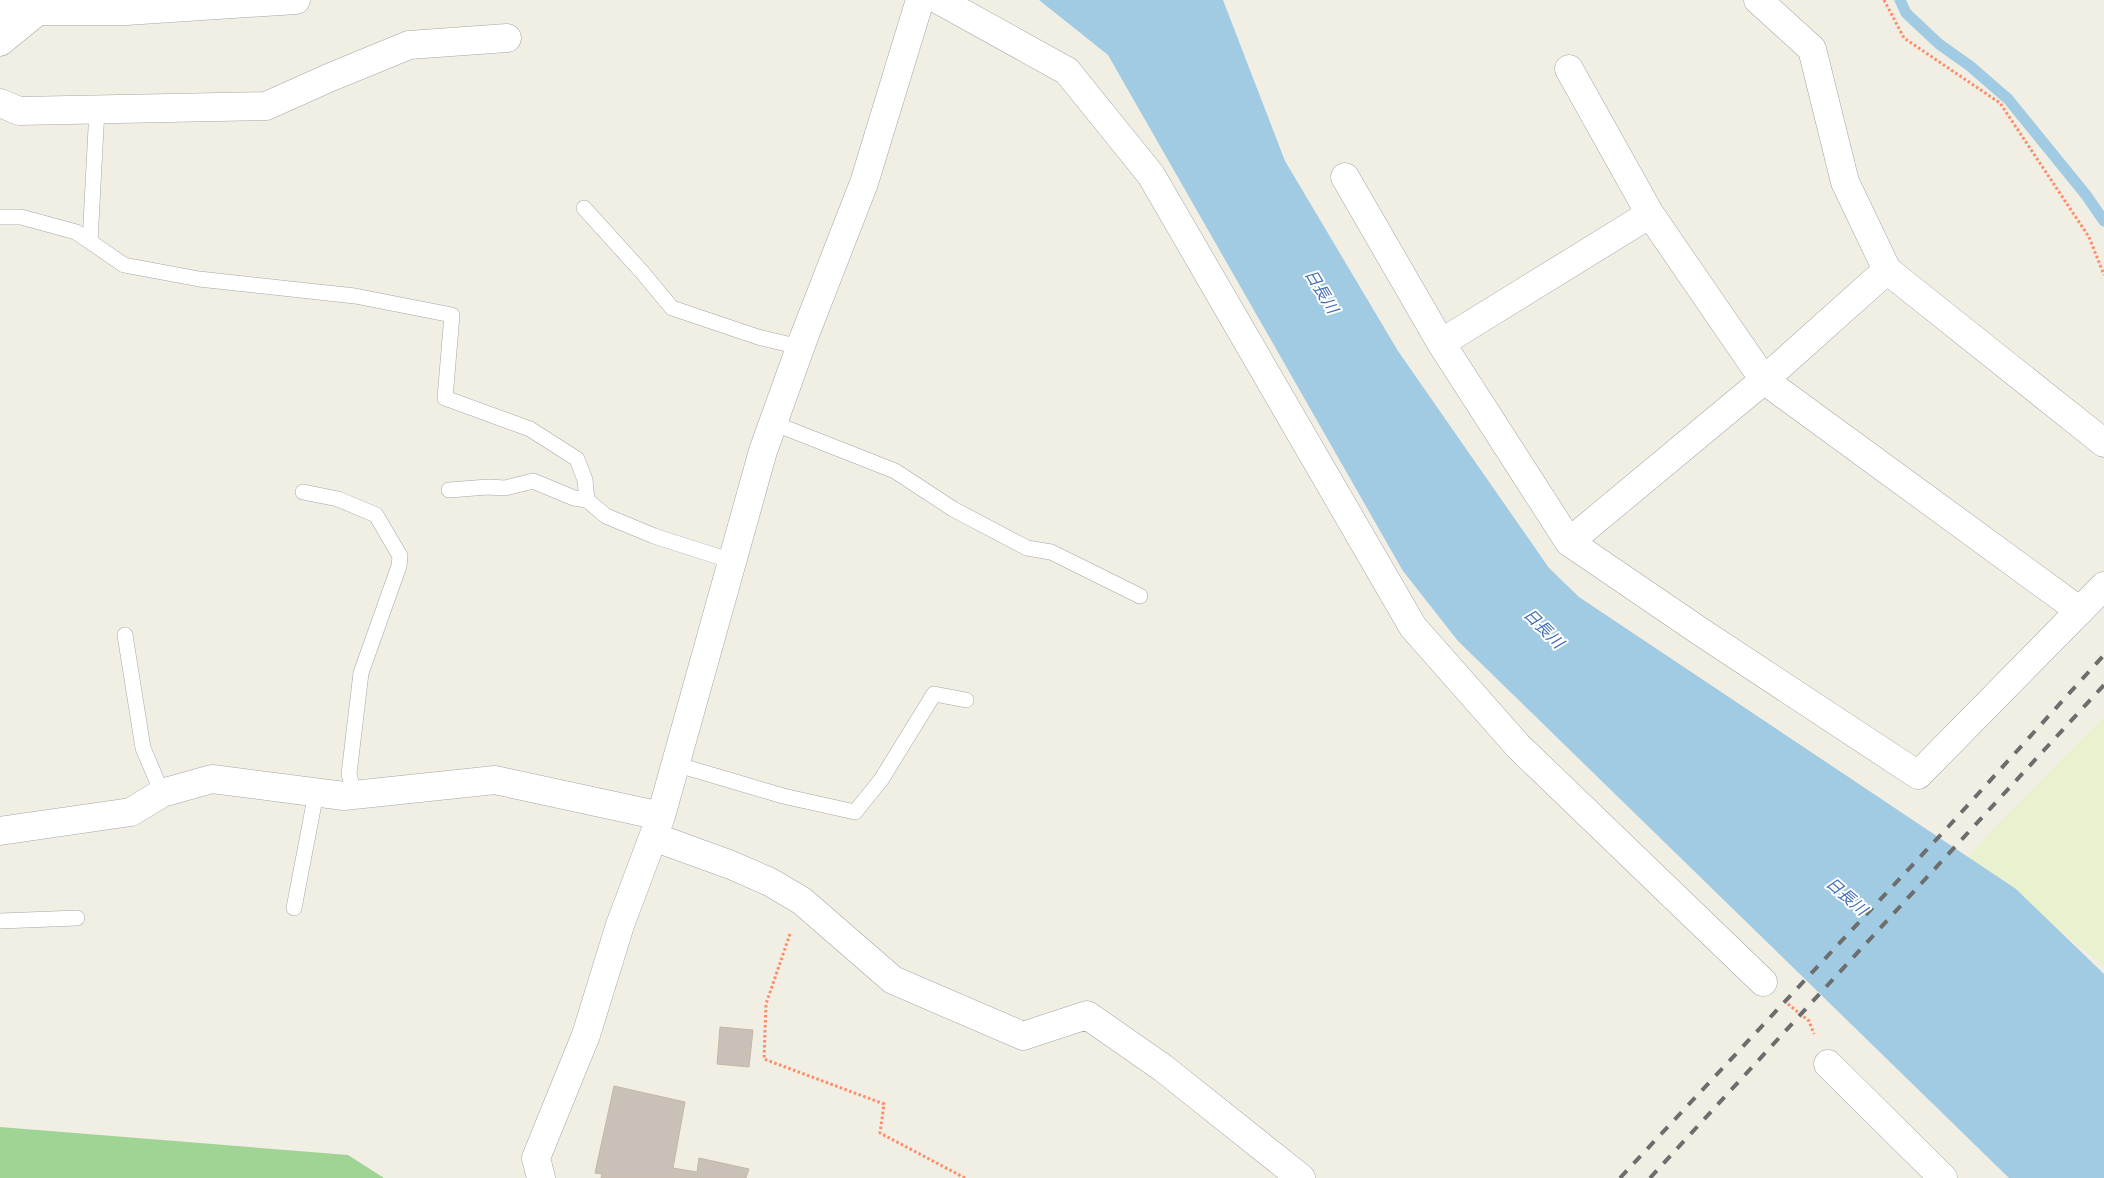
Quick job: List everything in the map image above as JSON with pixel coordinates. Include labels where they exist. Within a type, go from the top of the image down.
[{"type":"street","points":[[0,11],[126,10],[296,0]]},
{"type":"street","points":[[541,1178],[536,1158],[586,1035],[620,925],[657,826],[763,451],[800,346],[864,183],[920,0]]},
{"type":"street","points":[[939,0],[1067,71],[1151,175],[1413,627],[1518,746],[1763,982]]},
{"type":"street","points":[[1758,0],[1812,49],[1845,182],[1887,270],[2104,443]]},
{"type":"street","points":[[0,42],[38,11]]},
{"type":"street","points":[[0,103],[19,111],[266,106],[331,76],[409,45],[507,38]]},
{"type":"street","points":[[1569,69],[1650,214],[1764,380],[2080,611]]},
{"type":"street","points":[[1345,177],[1441,343],[1569,542],[1701,632],[1918,775],[2104,586]]},
{"type":"street","points":[[1441,343],[1650,214]]},
{"type":"street","points":[[1569,542],[1764,380],[1887,270]]},
{"type":"street","points":[[0,831],[131,812],[162,793],[212,779],[344,796],[495,780],[657,826],[731,865],[770,882],[802,901],[893,980],[1023,1036],[1087,1015],[1162,1068],[1301,1178]]},
{"type":"street","points":[[1828,1064],[1943,1178]]},
{"type":"lane","points":[[90,242],[97,109]]},
{"type":"lane","points":[[584,208],[672,308],[758,337],[800,346]]},
{"type":"lane","points":[[0,216],[21,217],[76,232],[124,265],[199,279],[355,296],[452,314],[444,398],[530,430],[577,459],[585,480],[587,500]]},
{"type":"lane","points":[[773,423],[894,471],[953,509],[1027,548],[1051,552],[1140,596]]},
{"type":"lane","points":[[449,490],[488,487],[506,488],[533,481],[574,498],[587,500],[606,516],[654,536],[732,561]]},
{"type":"lane","points":[[303,492],[338,499],[376,515],[400,556],[399,566],[361,673],[349,774],[354,795]]},
{"type":"lane","points":[[126,635],[143,748],[162,793]]},
{"type":"lane","points":[[675,764],[783,796],[855,812],[881,780],[934,694],[966,700]]},
{"type":"lane","points":[[294,908],[316,793]]},
{"type":"lane","points":[[0,921],[77,918]]},
{"type":"path","points":[[1884,0],[1904,38],[2000,103],[2045,168],[2089,237],[2104,275]]},
{"type":"path","points":[[802,901],[766,1004],[764,1059],[884,1104],[880,1133],[965,1178]]},
{"type":"path","points":[[1763,982],[1809,1021],[1828,1064]]},
{"type":"green space","points":[[2104,717],[2104,966],[1967,856]]},
{"type":"green space","points":[[0,1127],[348,1155],[384,1178],[0,1178]]},
{"type":"water","name":"日長川","points":[[1039,0],[1223,0],[1285,161],[1398,351],[1549,568],[1579,597],[2016,889],[2104,974],[2104,1178],[2009,1178],[1458,641],[1403,571],[1108,55]]},
{"type":"building","points":[[720,1027],[753,1030],[749,1067],[717,1064]]},
{"type":"building","points":[[614,1086],[685,1102],[673,1168],[697,1172],[699,1158],[749,1169],[746,1178],[601,1178],[602,1174],[595,1173]]},
{"type":"waterway","points":[[1900,0],[1906,13],[1939,44],[1970,66],[2008,99],[2086,195],[2104,221]]},
{"type":"railway","points":[[1620,1178],[1948,827],[2104,655]]},
{"type":"railway","points":[[1650,1178],[2104,685]]}]
